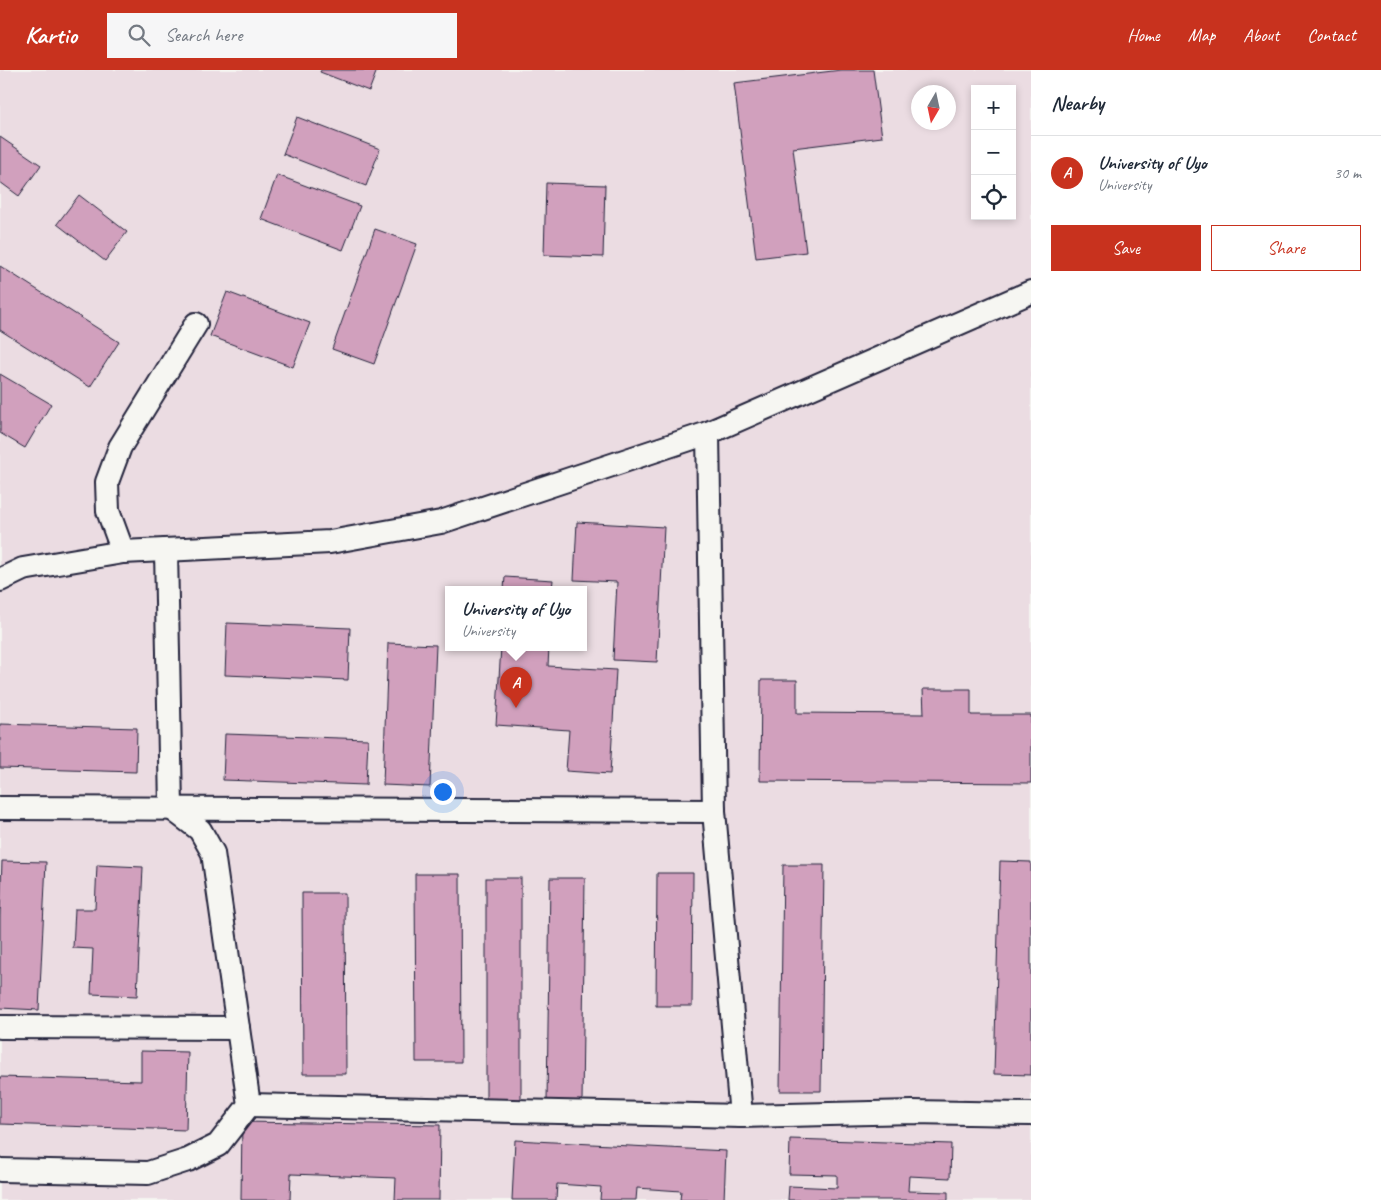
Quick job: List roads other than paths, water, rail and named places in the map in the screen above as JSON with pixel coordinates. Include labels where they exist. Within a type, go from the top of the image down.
[{"type":"street","points":[[0,580],[23,569],[123,552],[330,542],[441,522],[708,433],[1031,292]]},
{"type":"street","points":[[123,552],[108,511],[107,482],[120,447],[196,324]]},
{"type":"street","points":[[708,433],[714,811],[740,1116]]},
{"type":"street","points":[[166,550],[171,808]]},
{"type":"street","points":[[0,808],[714,811]]},
{"type":"street","points":[[0,1170],[148,1174],[188,1160],[218,1145],[249,1105],[213,853],[200,830],[171,808]]},
{"type":"street","points":[[0,1027],[238,1028]]},
{"type":"street","points":[[249,1105],[740,1116],[913,1112],[1031,1114]]},
{"type":"place","name":"University of Uyo","points":[[516,708]]}]
